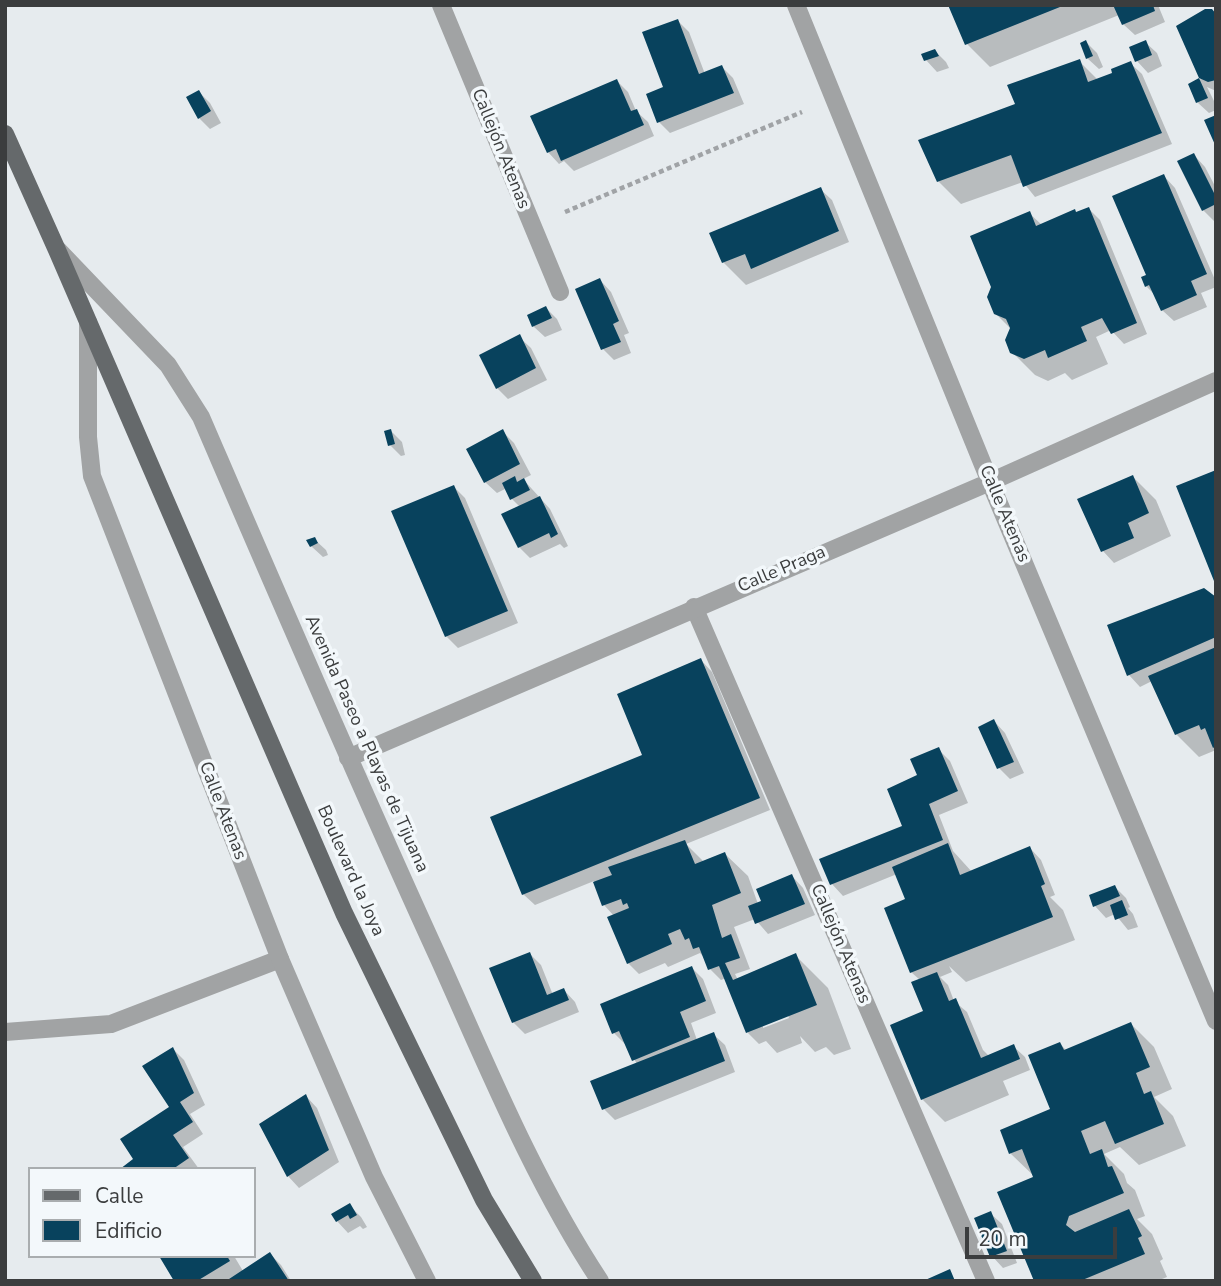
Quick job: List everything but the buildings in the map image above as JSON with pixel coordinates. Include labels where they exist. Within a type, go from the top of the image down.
[{"type":"main road","name":"Avenida Paseo a Playas de Tijuana","points":[[5,134],[150,468]]},
{"type":"main road","name":"Boulevard la Joya","points":[[150,468],[344,913],[484,1200],[533,1281]]},
{"type":"street","name":"Callejón Atenas","points":[[441,5],[560,292]]},
{"type":"street","name":"Calle Atenas","points":[[796,5],[990,482],[1216,1021]]},
{"type":"street","name":"Avenida Paseo a Playas de Tijuana","points":[[57,250],[168,365],[201,417],[348,758],[502,1099],[569,1233],[600,1281]]},
{"type":"street","name":"Calle Atenas","points":[[88,322],[88,437],[92,476],[280,959],[374,1177],[427,1281]]},
{"type":"street","name":"Calle Praga","points":[[348,758],[990,482],[1216,381]]},
{"type":"street","name":"Callejón Atenas","points":[[694,607],[986,1281]]},
{"type":"street","points":[[5,1032],[111,1024],[280,959]]},
{"type":"path","points":[[531,225],[835,98]]}]
